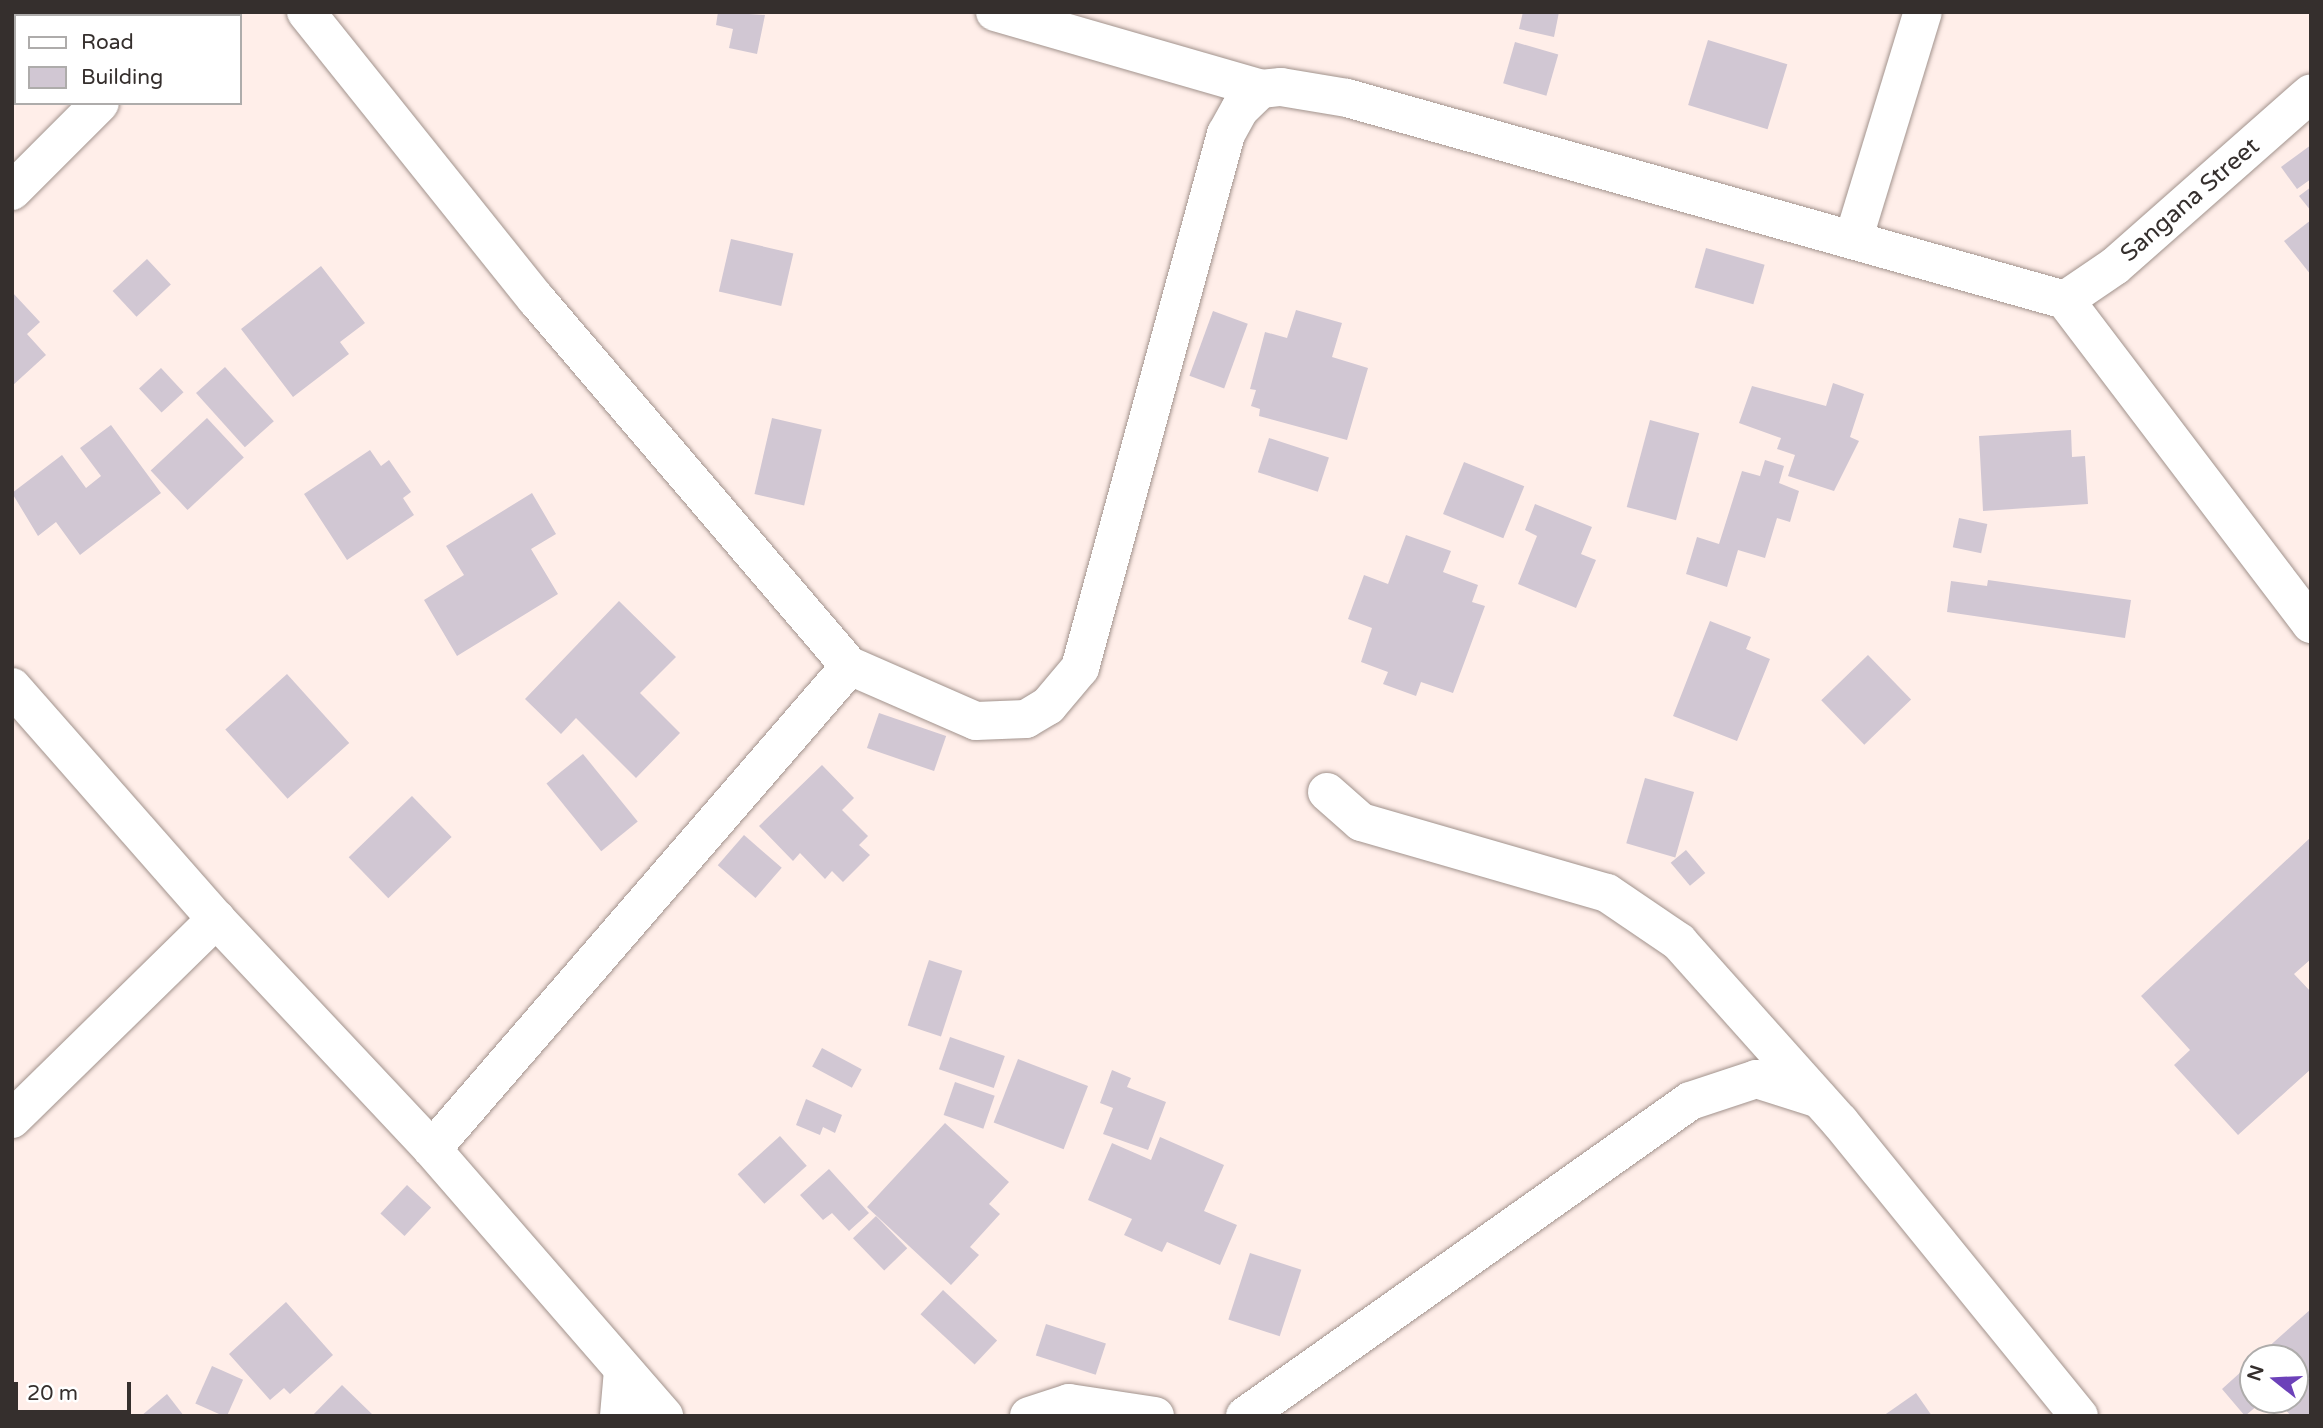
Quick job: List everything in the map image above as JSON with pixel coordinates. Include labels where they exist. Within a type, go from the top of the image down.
[{"type":"street","points":[[306,12],[536,299],[850,666],[976,721],[1006,723],[1048,706],[1080,668],[1226,134],[1240,109],[1261,89]]},
{"type":"street","points":[[995,12],[1261,89],[1347,98],[1854,237],[2065,300],[2311,624]]},
{"type":"street","points":[[1854,237],[1923,12]]},
{"type":"street","name":"Sangana Street","points":[[2065,300],[2115,266],[2311,93]]},
{"type":"street","points":[[12,191],[98,105]]},
{"type":"street","points":[[432,1149],[850,666]]},
{"type":"street","points":[[12,687],[216,919],[432,1149],[664,1416]]},
{"type":"street","points":[[1327,792],[1361,822],[1561,876],[1645,915],[1679,942],[1819,1099],[2078,1416]]},
{"type":"street","points":[[12,1119],[216,919]]},
{"type":"street","points":[[1245,1416],[1690,1101],[1756,1079],[1819,1099]]},
{"type":"street","points":[[619,1416],[623,1370]]},
{"type":"street","points":[[1029,1416],[1041,1408],[1069,1403],[1155,1416]]},
{"type":"building","points":[[718,12],[765,15],[757,54],[729,48],[733,29],[716,25]]},
{"type":"building","points":[[1523,12],[1559,12],[1554,37],[1519,29]]},
{"type":"building","points":[[1708,40],[1787,64],[1767,129],[1688,105]]},
{"type":"building","points":[[1515,42],[1558,54],[1546,96],[1503,83]]},
{"type":"building","points":[[2311,145],[2311,179],[2297,189],[2281,167]]},
{"type":"building","points":[[2311,187],[2311,211],[2299,196]]},
{"type":"building","points":[[2311,220],[2311,275],[2284,241]]},
{"type":"building","points":[[731,239],[793,253],[781,306],[719,292]]},
{"type":"building","points":[[1706,248],[1765,265],[1753,304],[1695,287]]},
{"type":"building","points":[[147,259],[171,285],[136,317],[113,291]]},
{"type":"building","points":[[321,266],[365,323],[340,342],[349,354],[293,397],[241,329]]},
{"type":"building","points":[[12,292],[40,322],[27,334],[46,355],[12,386]]},
{"type":"building","points":[[1296,310],[1342,323],[1332,357],[1368,368],[1347,440],[1259,416],[1260,409],[1251,406],[1256,390],[1250,389],[1265,332],[1287,338]]},
{"type":"building","points":[[1213,311],[1248,324],[1224,388],[1189,376]]},
{"type":"building","points":[[225,367],[274,421],[245,447],[196,393]]},
{"type":"building","points":[[161,368],[184,392],[162,413],[139,388]]},
{"type":"building","points":[[1833,383],[1864,394],[1850,437],[1859,441],[1834,491],[1788,476],[1795,455],[1777,449],[1781,438],[1739,423],[1752,386],[1826,406]]},
{"type":"building","points":[[207,418],[244,457],[188,510],[151,471]]},
{"type":"building","points":[[772,418],[822,429],[804,505],[754,494]]},
{"type":"building","points":[[1650,420],[1699,433],[1676,520],[1627,507]]},
{"type":"building","points":[[111,425],[161,493],[80,555],[56,522],[38,536],[12,493],[62,455],[86,488],[101,476],[80,448]]},
{"type":"building","points":[[2071,430],[2072,457],[2085,456],[2088,504],[1983,511],[1979,436]]},
{"type":"building","points":[[1269,438],[1329,457],[1318,492],[1258,472]]},
{"type":"building","points":[[370,450],[381,466],[389,460],[411,492],[403,498],[414,515],[347,560],[304,494]]},
{"type":"building","points":[[1765,460],[1784,466],[1779,483],[1799,491],[1790,522],[1777,518],[1765,558],[1738,550],[1727,587],[1686,574],[1697,537],[1719,544],[1742,471],[1760,476]]},
{"type":"building","points":[[1464,462],[1524,486],[1503,538],[1443,514]]},
{"type":"building","points":[[532,493],[556,534],[531,549],[558,594],[457,656],[424,600],[464,575],[446,546]]},
{"type":"building","points":[[1535,504],[1592,527],[1581,554],[1596,560],[1576,608],[1518,584],[1537,536],[1525,530]]},
{"type":"building","points":[[1959,518],[1987,524],[1981,553],[1953,547]]},
{"type":"building","points":[[1406,535],[1451,551],[1443,572],[1478,585],[1472,602],[1485,606],[1453,693],[1421,682],[1416,696],[1383,684],[1388,672],[1361,662],[1372,628],[1348,619],[1364,575],[1388,584]]},
{"type":"building","points":[[1988,580],[2131,600],[2125,638],[1947,612],[1951,581],[1987,586]]},
{"type":"building","points":[[619,601],[676,657],[640,693],[680,733],[636,778],[576,718],[561,734],[525,699]]},
{"type":"building","points":[[1710,621],[1751,637],[1746,649],[1770,659],[1737,741],[1673,716]]},
{"type":"building","points":[[1868,655],[1911,700],[1864,745],[1821,700]]},
{"type":"building","points":[[287,674],[349,743],[288,799],[225,730]]},
{"type":"building","points":[[879,713],[946,736],[934,771],[867,748]]},
{"type":"building","points":[[583,754],[638,822],[601,851],[546,784]]},
{"type":"building","points":[[822,765],[854,798],[842,810],[868,836],[859,845],[870,855],[843,882],[832,871],[825,879],[800,853],[793,861],[759,826]]},
{"type":"building","points":[[1645,778],[1694,792],[1675,857],[1626,843]]},
{"type":"building","points":[[412,796],[452,837],[388,898],[349,857]]},
{"type":"building","points":[[744,835],[782,868],[755,898],[718,865]]},
{"type":"building","points":[[2311,837],[2311,959],[2294,974],[2311,992],[2311,1069],[2238,1135],[2174,1065],[2190,1050],[2141,996]]},
{"type":"building","points":[[1686,850],[1705,873],[1690,886],[1671,863]]},
{"type":"building","points":[[929,960],[962,971],[941,1036],[908,1026]]},
{"type":"building","points":[[950,1037],[1005,1056],[994,1088],[939,1069]]},
{"type":"building","points":[[822,1048],[862,1069],[852,1088],[812,1067]]},
{"type":"building","points":[[1018,1059],[1088,1086],[1064,1149],[994,1122]]},
{"type":"building","points":[[1112,1070],[1131,1078],[1127,1087],[1166,1102],[1148,1150],[1103,1134],[1113,1108],[1100,1103]]},
{"type":"building","points":[[955,1082],[995,1096],[983,1129],[944,1115]]},
{"type":"building","points":[[806,1099],[842,1115],[835,1133],[823,1127],[820,1135],[796,1125]]},
{"type":"building","points":[[945,1123],[1009,1182],[989,1204],[1000,1214],[970,1247],[979,1255],[951,1285],[867,1207]]},
{"type":"building","points":[[780,1136],[807,1166],[764,1204],[738,1174]]},
{"type":"building","points":[[1160,1137],[1224,1165],[1204,1211],[1237,1225],[1220,1265],[1167,1242],[1162,1252],[1124,1235],[1132,1219],[1088,1200],[1112,1143],[1151,1160]]},
{"type":"building","points":[[829,1169],[869,1213],[849,1231],[832,1213],[823,1220],[800,1195]]},
{"type":"building","points":[[407,1185],[431,1208],[405,1236],[380,1214]]},
{"type":"building","points":[[876,1216],[907,1248],[884,1271],[853,1238]]},
{"type":"building","points":[[1250,1253],[1301,1270],[1280,1336],[1228,1320]]},
{"type":"building","points":[[943,1290],[997,1340],[975,1365],[920,1314]]},
{"type":"building","points":[[286,1302],[333,1355],[290,1394],[284,1388],[270,1400],[229,1354]]},
{"type":"building","points":[[2311,1309],[2311,1416],[2289,1414],[2309,1414],[2309,1344],[2272,1344]]},
{"type":"building","points":[[1046,1324],[1106,1343],[1096,1375],[1036,1355]]},
{"type":"building","points":[[212,1366],[243,1380],[227,1416],[195,1403]]},
{"type":"building","points":[[2239,1374],[2239,1409],[2222,1389]]},
{"type":"building","points":[[342,1385],[374,1416],[312,1416]]},
{"type":"building","points":[[1916,1393],[1932,1416],[1883,1416]]},
{"type":"building","points":[[167,1394],[184,1416],[141,1416]]}]
